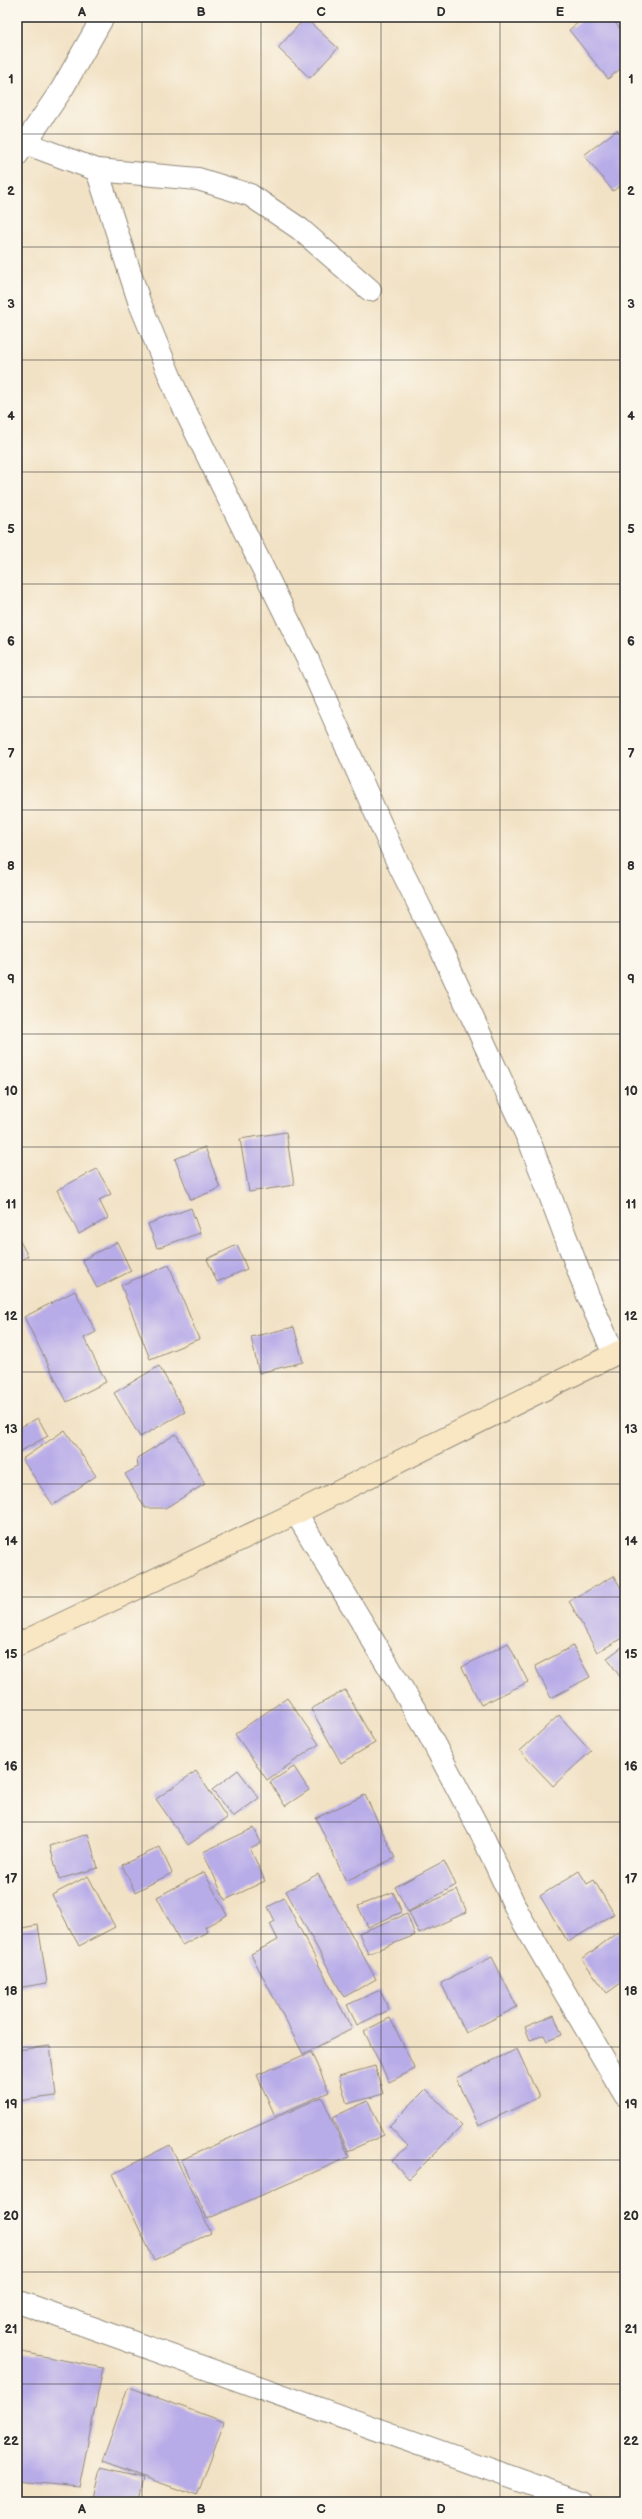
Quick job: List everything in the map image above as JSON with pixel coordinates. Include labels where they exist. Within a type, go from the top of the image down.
[{"type":"main road","points":[[17,1645],[296,1513],[620,1352]]},
{"type":"street","points":[[103,17],[62,89],[21,149],[97,170],[198,179],[250,195],[300,229],[370,290]]},
{"type":"street","points":[[97,170],[138,301],[178,396],[308,660],[397,861],[439,946],[531,1145],[588,1296],[620,1352]]},
{"type":"street","points":[[296,1513],[424,1725],[484,1839],[518,1913],[625,2094]]},
{"type":"street","points":[[17,2301],[581,2502]]},
{"type":"building","points":[[585,17],[611,17],[625,35],[625,65],[608,79],[569,30]]},
{"type":"building","points":[[305,18],[338,48],[310,78],[278,48]]},
{"type":"building","points":[[617,130],[625,140],[625,182],[613,191],[584,155]]},
{"type":"building","points":[[286,1132],[294,1185],[249,1192],[240,1139]]},
{"type":"building","points":[[205,1147],[220,1188],[191,1200],[175,1159]]},
{"type":"building","points":[[97,1169],[111,1194],[99,1200],[108,1218],[79,1234],[57,1190]]},
{"type":"building","points":[[191,1208],[200,1233],[157,1248],[148,1224]]},
{"type":"building","points":[[17,1236],[28,1256],[17,1262]]},
{"type":"building","points":[[117,1242],[131,1271],[97,1288],[82,1260]]},
{"type":"building","points":[[237,1245],[247,1269],[217,1282],[207,1259]]},
{"type":"building","points":[[169,1265],[199,1339],[150,1359],[121,1285]]},
{"type":"building","points":[[75,1291],[96,1332],[84,1338],[106,1382],[67,1402],[24,1317]]},
{"type":"building","points":[[294,1327],[303,1362],[259,1373],[251,1337]]},
{"type":"building","points":[[159,1366],[185,1412],[140,1437],[114,1393]]},
{"type":"building","points":[[38,1418],[48,1436],[17,1453],[17,1429]]},
{"type":"building","points":[[65,1430],[96,1476],[53,1505],[22,1459]]},
{"type":"building","points":[[176,1434],[205,1484],[165,1508],[145,1508],[125,1474],[138,1467],[137,1458]]},
{"type":"building","points":[[614,1576],[625,1595],[625,1637],[597,1652],[569,1601]]},
{"type":"building","points":[[508,1643],[528,1682],[481,1705],[462,1667]]},
{"type":"building","points":[[625,1645],[625,1684],[607,1658]]},
{"type":"building","points":[[573,1646],[590,1677],[551,1698],[535,1666]]},
{"type":"building","points":[[345,1690],[375,1743],[341,1763],[311,1709]]},
{"type":"building","points":[[287,1698],[319,1744],[267,1780],[235,1734]]},
{"type":"building","points":[[559,1715],[591,1751],[553,1786],[520,1751]]},
{"type":"building","points":[[294,1767],[309,1790],[285,1806],[270,1782]]},
{"type":"building","points":[[238,1770],[259,1798],[233,1817],[212,1790]]},
{"type":"building","points":[[196,1771],[227,1818],[188,1845],[156,1799]]},
{"type":"building","points":[[365,1795],[395,1858],[346,1881],[316,1818]]},
{"type":"building","points":[[254,1828],[261,1843],[250,1848],[265,1881],[225,1900],[203,1852]]},
{"type":"building","points":[[88,1834],[98,1868],[59,1879],[50,1846]]},
{"type":"building","points":[[160,1847],[172,1873],[135,1892],[122,1865]]},
{"type":"building","points":[[444,1861],[456,1885],[408,1912],[395,1887]]},
{"type":"building","points":[[579,1871],[587,1884],[594,1880],[614,1914],[568,1942],[540,1896]]},
{"type":"building","points":[[204,1872],[227,1915],[205,1927],[207,1932],[182,1945],[157,1897]]},
{"type":"building","points":[[318,1874],[376,1979],[344,1997],[286,1891]]},
{"type":"building","points":[[88,1876],[115,1927],[79,1946],[52,1895]]},
{"type":"building","points":[[457,1890],[467,1912],[419,1934],[409,1912]]},
{"type":"building","points":[[393,1892],[402,1912],[368,1927],[358,1906]]},
{"type":"building","points":[[284,1898],[352,2029],[303,2054],[251,1954],[278,1940],[270,1924],[275,1921],[268,1907]]},
{"type":"building","points":[[407,1914],[415,1935],[368,1954],[359,1933]]},
{"type":"building","points":[[38,1925],[47,1983],[17,1988],[17,1929]]},
{"type":"building","points":[[625,1927],[625,1980],[607,1993],[582,1959]]},
{"type":"building","points":[[492,1957],[517,2007],[466,2033],[441,1983]]},
{"type":"building","points":[[380,1990],[389,2010],[357,2025],[347,2005]]},
{"type":"building","points":[[554,2015],[562,2035],[547,2041],[544,2035],[530,2040],[525,2027]]},
{"type":"building","points":[[390,2018],[415,2069],[389,2082],[364,2031]]},
{"type":"building","points":[[50,2046],[56,2096],[17,2101],[17,2050]]},
{"type":"building","points":[[517,2049],[539,2097],[478,2126],[456,2078]]},
{"type":"building","points":[[311,2052],[329,2092],[275,2116],[257,2075]]},
{"type":"building","points":[[375,2066],[383,2094],[347,2104],[339,2076]]},
{"type":"building","points":[[426,2089],[462,2126],[409,2179],[392,2161],[408,2146],[389,2126]]},
{"type":"building","points":[[322,2097],[349,2157],[207,2219],[181,2160]]},
{"type":"building","points":[[368,2101],[384,2135],[348,2151],[333,2117]]},
{"type":"building","points":[[170,2145],[211,2233],[154,2260],[113,2174]]},
{"type":"building","points":[[17,2351],[103,2368],[79,2487],[17,2481]]},
{"type":"building","points":[[128,2387],[224,2422],[197,2496],[102,2462]]},
{"type":"building","points":[[100,2468],[143,2478],[138,2502],[92,2502]]}]
